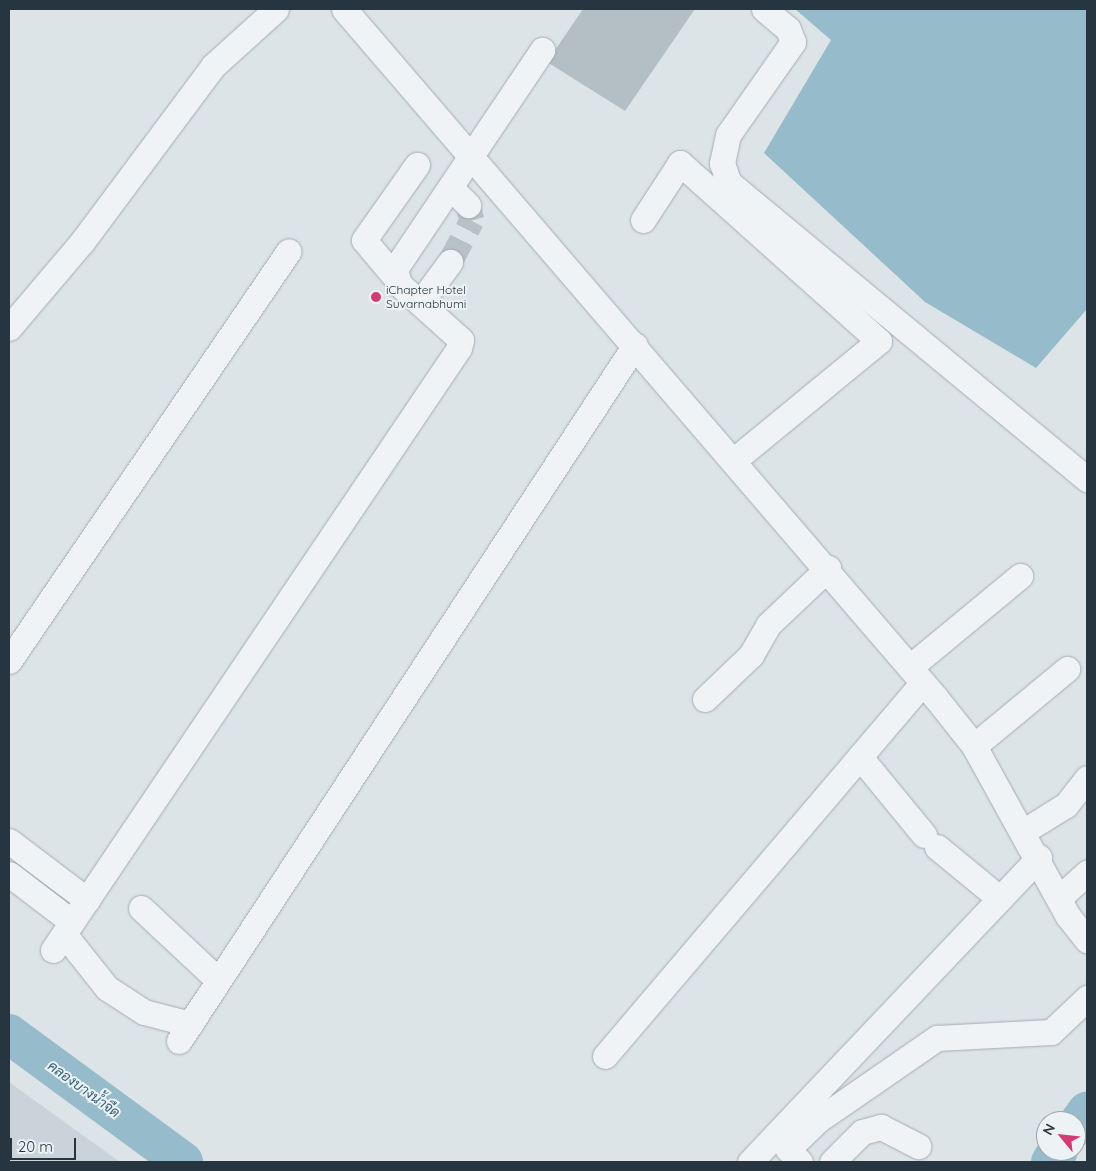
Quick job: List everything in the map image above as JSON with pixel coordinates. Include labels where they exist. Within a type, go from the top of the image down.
[{"type":"street","points":[[9,328],[82,242],[213,66],[276,9]]},
{"type":"street","points":[[344,9],[828,568],[974,746],[1039,857],[1059,898],[1087,940]]},
{"type":"street","points":[[764,9],[788,30],[793,42],[728,135],[722,163],[729,183],[1087,479]]},
{"type":"street","points":[[395,277],[396,269],[460,197],[472,156],[542,50]]},
{"type":"street","points":[[643,220],[680,163],[879,342],[734,460]]},
{"type":"street","points":[[63,935],[458,348],[461,340],[420,303],[364,240],[417,165]]},
{"type":"street","points":[[9,661],[289,251]]},
{"type":"street","points":[[420,303],[450,262]]},
{"type":"street","points":[[9,874],[107,988],[144,1012],[184,1032],[635,345]]},
{"type":"street","points":[[704,699],[751,655],[768,625],[828,568]]},
{"type":"street","points":[[605,1056],[860,757],[917,675],[1020,576]]},
{"type":"street","points":[[974,746],[1066,669]]},
{"type":"street","points":[[860,757],[930,841],[999,898]]},
{"type":"street","points":[[1024,831],[1066,805],[1087,778]]},
{"type":"street","points":[[9,841],[87,900]]},
{"type":"street","points":[[750,1162],[1039,857]]},
{"type":"street","points":[[1059,898],[1087,873]]},
{"type":"street","points":[[141,908],[218,980]]},
{"type":"street","points":[[787,1158],[818,1120],[937,1038],[1051,1032],[1087,998]]},
{"type":"street","points":[[832,1162],[862,1132],[881,1127],[918,1146]]},
{"type":"shaded area","points":[[9,1082],[120,1162],[9,1162]]},
{"type":"water","points":[[795,9],[1087,9],[1087,309],[1036,368],[925,302],[764,153],[831,40]]},
{"type":"building","points":[[583,9],[695,9],[625,111],[547,62]]},
{"type":"waterway","name":"คลองบางน้ำจืด","points":[[9,1034],[183,1162]]},
{"type":"tunnel","points":[[450,262],[472,220],[468,205]]},
{"type":"place","name":"iChapter Hotel Suvarnabhumi","points":[[376,297]]}]
